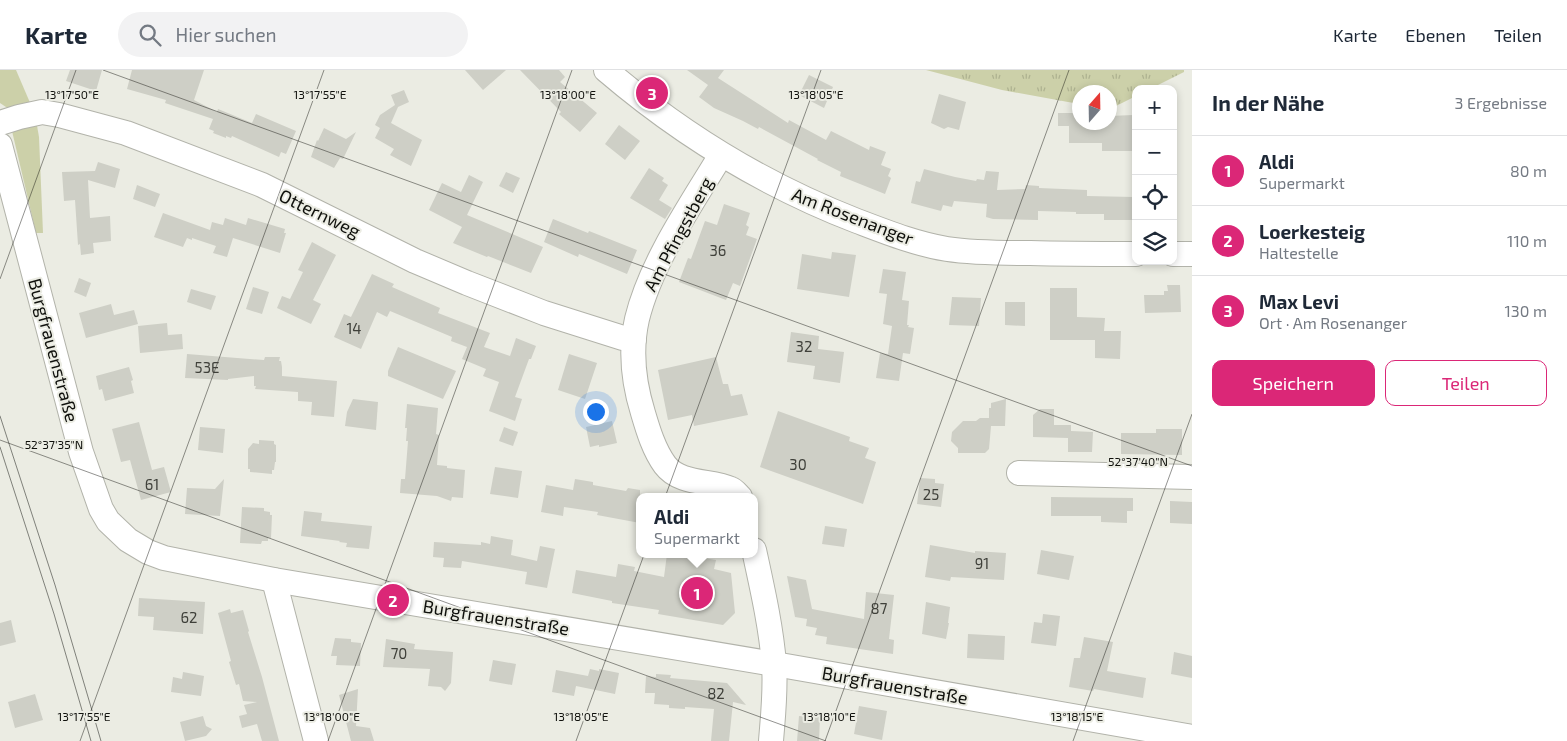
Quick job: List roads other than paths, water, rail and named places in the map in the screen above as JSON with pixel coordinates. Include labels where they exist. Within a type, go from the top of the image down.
[{"type":"street","name":"Am Rosenanger","points":[[606,70],[671,122],[721,155],[766,180],[832,211],[912,241],[947,249],[997,253],[1132,254]]},
{"type":"street","name":"Otternweg","points":[[0,123],[42,112],[59,114],[126,133],[262,185],[415,261],[467,283],[544,313],[623,338],[634,339]]},
{"type":"street","name":"Burgfrauenstraße","points":[[0,145],[81,452],[101,509],[108,521],[118,532],[136,545],[164,558],[274,580],[1192,737]]},
{"type":"street","name":"Am Pfingstberg","points":[[721,155],[686,212],[653,273],[637,319],[634,339],[634,364],[636,392],[649,433],[666,466],[677,475],[732,489],[736,493]]},
{"type":"street","points":[[1177,254],[1192,254]]},
{"type":"street","points":[[1019,473],[1192,477]]},
{"type":"street","points":[[756,558],[771,638],[774,664],[775,687],[771,741]]},
{"type":"street","points":[[274,580],[316,741]]},
{"type":"tram line","points":[[0,416],[55,585],[101,741]]},
{"type":"tram line","points":[[0,447],[54,614],[91,741]]},
{"type":"place","name":"Max Levi","points":[[652,93]]},
{"type":"place","name":"Aldi","points":[[697,593]]},
{"type":"place","name":"Loerkesteig","points":[[393,600]]}]
